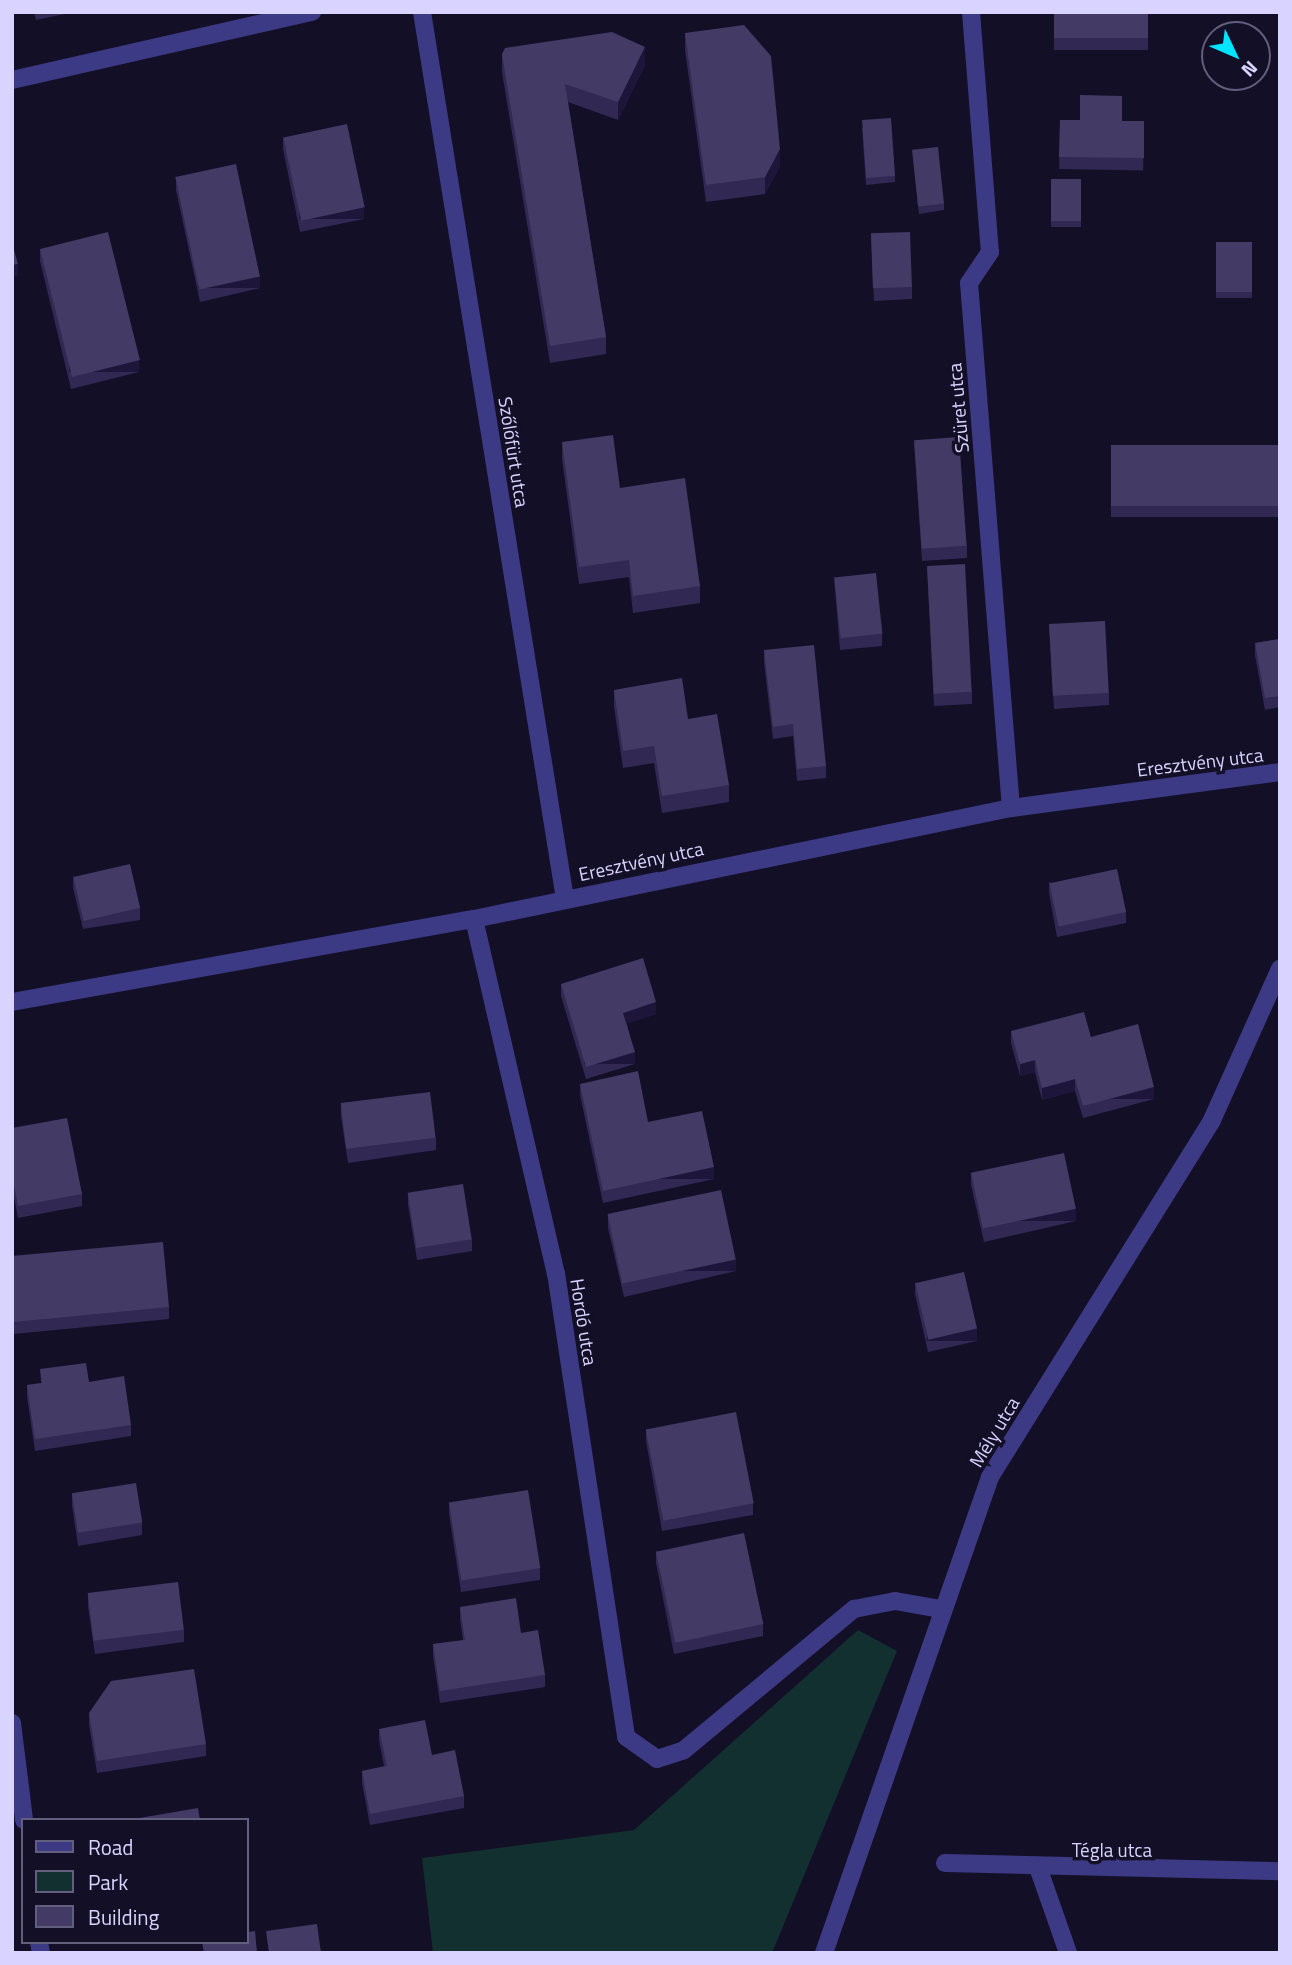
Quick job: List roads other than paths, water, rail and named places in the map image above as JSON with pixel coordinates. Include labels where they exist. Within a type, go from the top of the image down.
[{"type":"street","points":[[12,80],[312,12]]},
{"type":"street","name":"Szőlőfürt utca","points":[[422,12],[565,899]]},
{"type":"street","name":"Szüret utca","points":[[971,12],[990,252],[969,283],[1011,808]]},
{"type":"street","name":"Eresztvény utca","points":[[12,1002],[474,919],[1011,808],[1280,772]]},
{"type":"street","name":"Hordó utca","points":[[474,919],[556,1273],[626,1737],[638,1752],[657,1759],[684,1750],[854,1609],[895,1601],[941,1609]]},
{"type":"street","name":"Mély utca","points":[[824,1953],[941,1609],[990,1477],[1212,1119],[1280,969]]},
{"type":"street","points":[[12,1723],[24,1818]]},
{"type":"street","name":"Tégla utca","points":[[945,1863],[1039,1870],[1280,1871]]},
{"type":"street","points":[[1039,1870],[1068,1953]]}]
